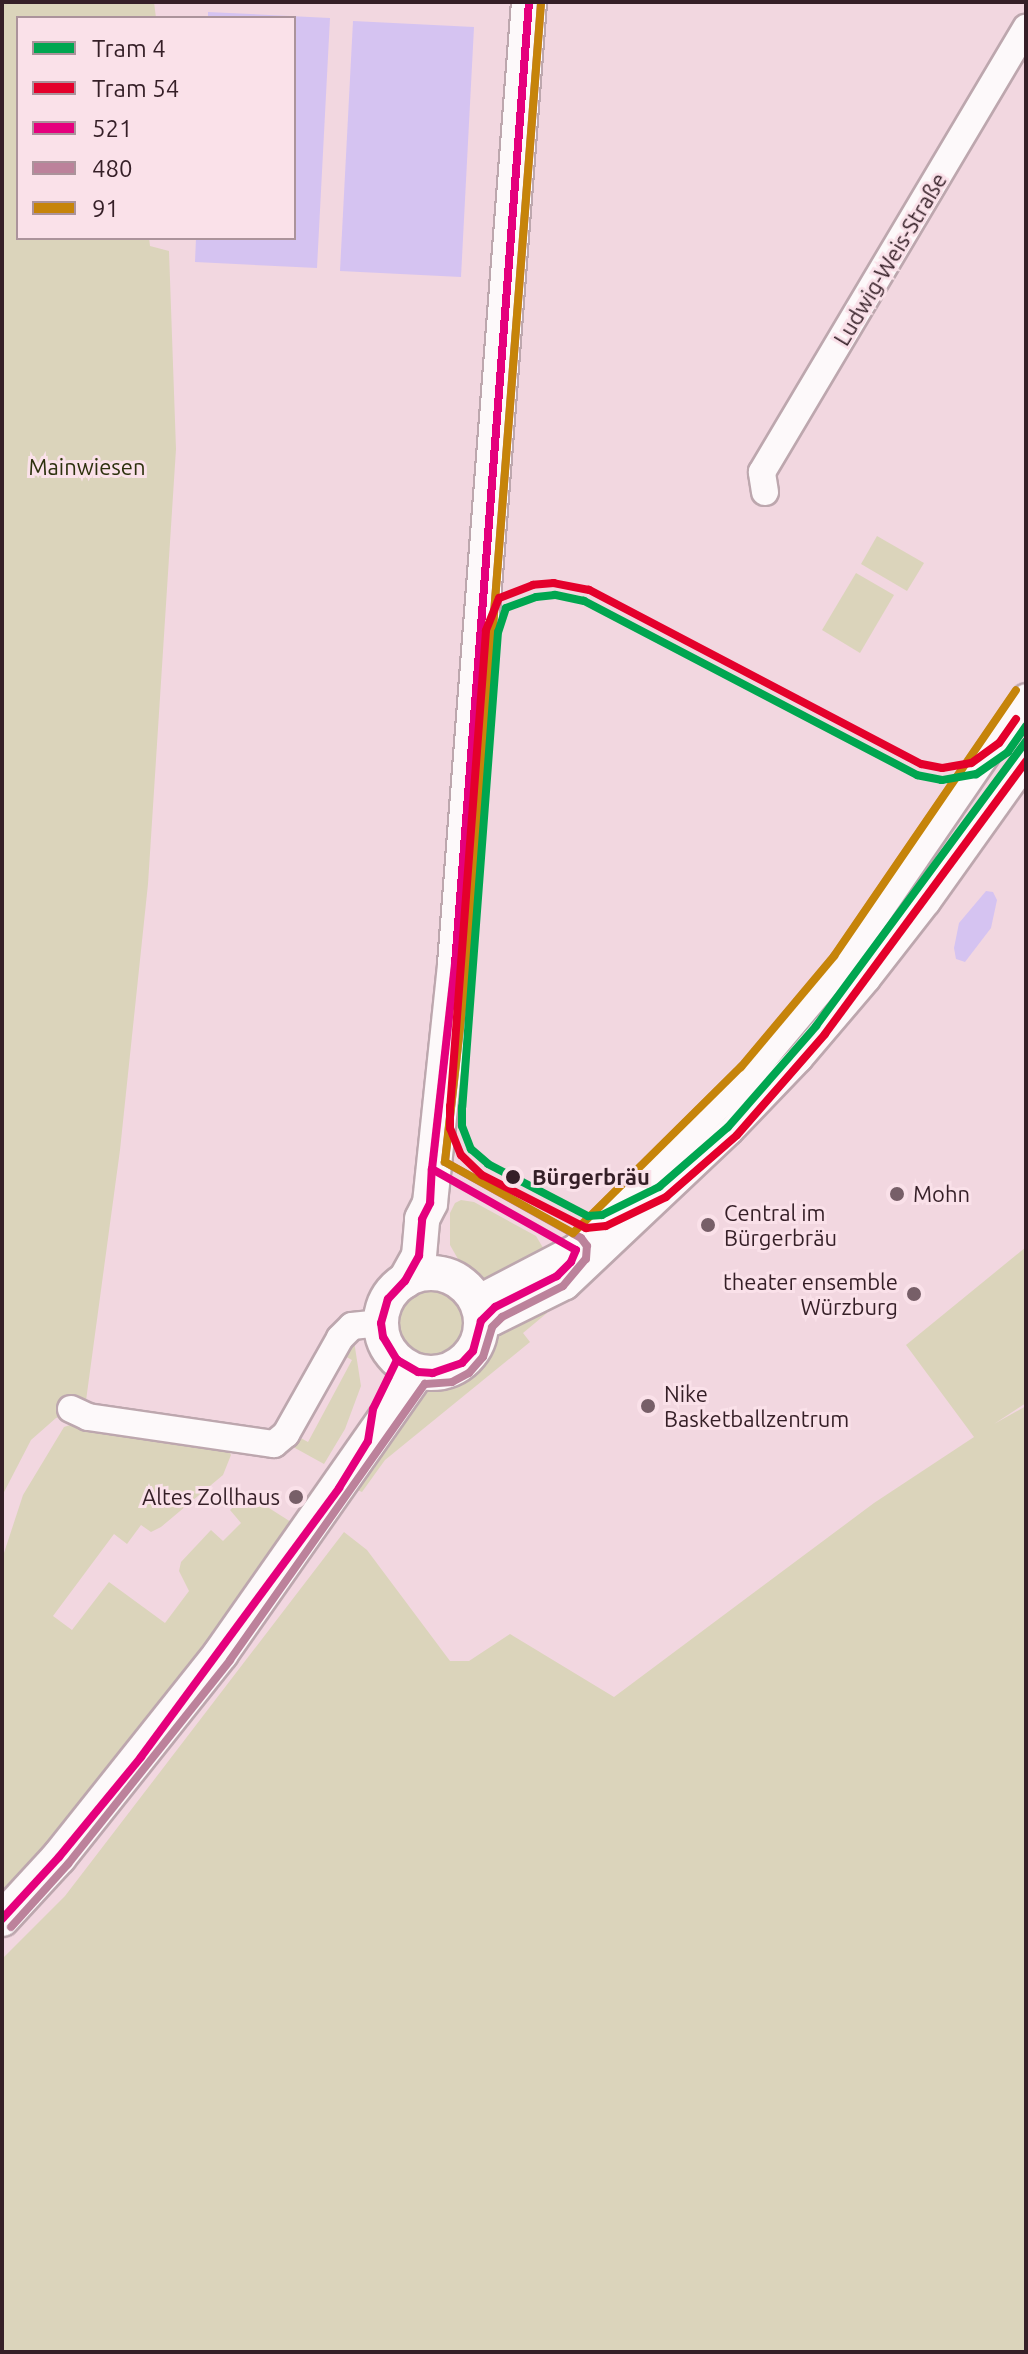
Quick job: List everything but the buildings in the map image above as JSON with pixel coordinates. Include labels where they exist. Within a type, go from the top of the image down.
[{"type":"main road","points":[[405,1281],[432,1273],[446,1275],[464,1286],[478,1310],[473,1351],[462,1363],[449,1370],[407,1366],[370,1324],[405,1281],[419,1256],[422,1219],[430,1203],[455,964],[529,2]]},
{"type":"main road","points":[[430,1203],[440,1220],[446,1275]]},
{"type":"main road","points":[[2,1919],[59,1857],[150,1745],[276,1576],[368,1441],[373,1409],[407,1366]]},
{"type":"street","name":"Ludwig-Weis-Straße","points":[[765,492],[762,472],[1026,28]]},
{"type":"street","points":[[478,1310],[493,1322],[566,1286],[676,1184],[759,1082],[899,886],[1026,697]]},
{"type":"street","points":[[759,1082],[867,979],[927,902],[1026,763]]},
{"type":"street","points":[[899,886],[927,902]]},
{"type":"street","points":[[844,963],[867,979]]},
{"type":"street","points":[[71,1409],[88,1417],[274,1444],[286,1434],[340,1338],[352,1326],[370,1324]]},
{"type":"green space","name":"Mainwiesen","points":[[2,2],[154,2],[156,16],[16,16],[16,240],[149,240],[150,246],[169,251],[176,449],[148,884],[120,1150],[85,1408],[56,1418],[31,1440],[2,1496]]},
{"type":"green space","points":[[877,536],[924,563],[907,591],[861,564]]},
{"type":"green space","points":[[856,573],[894,595],[860,653],[822,630]]},
{"type":"green space","points":[[461,1200],[474,1202],[536,1236],[545,1251],[488,1282],[467,1275],[450,1245],[450,1213],[455,1203]]},
{"type":"green space","points":[[1026,1247],[1026,1403],[994,1424],[1026,1406],[1026,2352],[2,2352],[2,1959],[65,1896],[344,1532],[367,1550],[450,1661],[469,1661],[510,1634],[614,1697],[874,1503],[974,1437],[906,1345]]},
{"type":"green space","points":[[431,1283],[447,1286],[460,1295],[469,1308],[472,1324],[469,1340],[460,1353],[447,1362],[431,1365],[415,1362],[402,1353],[393,1340],[390,1324],[393,1308],[402,1295],[415,1286]]},
{"type":"green space","points":[[544,1309],[547,1313],[523,1333],[530,1342],[385,1460],[362,1492],[355,1489],[423,1389],[463,1377],[479,1363],[497,1334]]},
{"type":"green space","points":[[354,1341],[361,1386],[345,1429],[324,1464],[295,1448],[293,1442],[295,1435],[308,1442],[352,1360],[339,1353]]},
{"type":"green space","points":[[79,1422],[227,1447],[231,1455],[223,1475],[161,1527],[151,1532],[141,1525],[127,1544],[114,1534],[53,1616],[72,1630],[109,1582],[165,1623],[189,1591],[179,1571],[181,1562],[211,1530],[223,1541],[241,1523],[230,1510],[247,1494],[291,1522],[208,1642],[42,1849],[2,1891],[2,1559],[23,1495],[64,1427]]},
{"type":"shaded area","points":[[208,12],[289,16],[208,16]]},
{"type":"shaded area","points":[[296,16],[330,18],[317,268],[195,262],[196,240],[296,240]]},
{"type":"shaded area","points":[[353,21],[474,27],[461,277],[340,271]]},
{"type":"shaded area","points":[[986,891],[993,892],[997,900],[991,928],[965,962],[956,959],[954,948],[959,923]]},
{"type":"tram line","name":"54","points":[[1016,719],[999,743],[971,763],[942,768],[921,764],[589,590],[554,583],[533,585],[499,598],[486,631],[450,1106],[450,1128],[461,1155],[482,1175],[586,1228],[606,1226],[666,1197],[737,1135],[825,1034],[1026,761]]},
{"type":"tram line","name":"4","points":[[1026,726],[1008,752],[976,774],[942,780],[917,775],[584,601],[555,595],[536,597],[506,608],[498,632],[462,1107],[462,1126],[471,1149],[488,1164],[588,1216],[602,1215],[659,1187],[728,1127],[816,1026],[1026,741]]},
{"type":"transit line","name":"521","points":[[432,1169],[455,964],[529,2]]},
{"type":"transit line","name":"480","points":[[11,1927],[68,1864],[230,1660],[425,1384],[452,1382],[469,1373],[483,1357],[492,1327],[502,1317],[563,1286],[586,1259],[587,1246],[581,1238],[445,1162],[467,965],[541,3]]},
{"type":"transit line","name":"91","points":[[541,3],[467,965],[445,1162],[573,1233],[741,1067],[834,956],[1016,690]]},
{"type":"transit line","name":"521","points":[[432,1169],[576,1250],[571,1262],[557,1276],[495,1307],[481,1321],[473,1351],[462,1363],[433,1373],[418,1372],[397,1360],[383,1337],[381,1323],[388,1299],[405,1281],[419,1256],[422,1219],[430,1203],[432,1169]]},
{"type":"transit line","name":"521","points":[[2,1919],[59,1857],[141,1757],[339,1488],[368,1441],[373,1409],[397,1360]]},
{"type":"place","name":"Bürgerbräu","points":[[513,1177]]},
{"type":"place","name":"Mohn","points":[[897,1194]]},
{"type":"place","name":"Central im Bürgerbräu","points":[[708,1225]]},
{"type":"place","name":"theater ensemble Würzburg","points":[[914,1294]]},
{"type":"place","name":"Nike Basketballzentrum","points":[[648,1406]]},
{"type":"place","name":"Altes Zollhaus","points":[[296,1497]]}]
